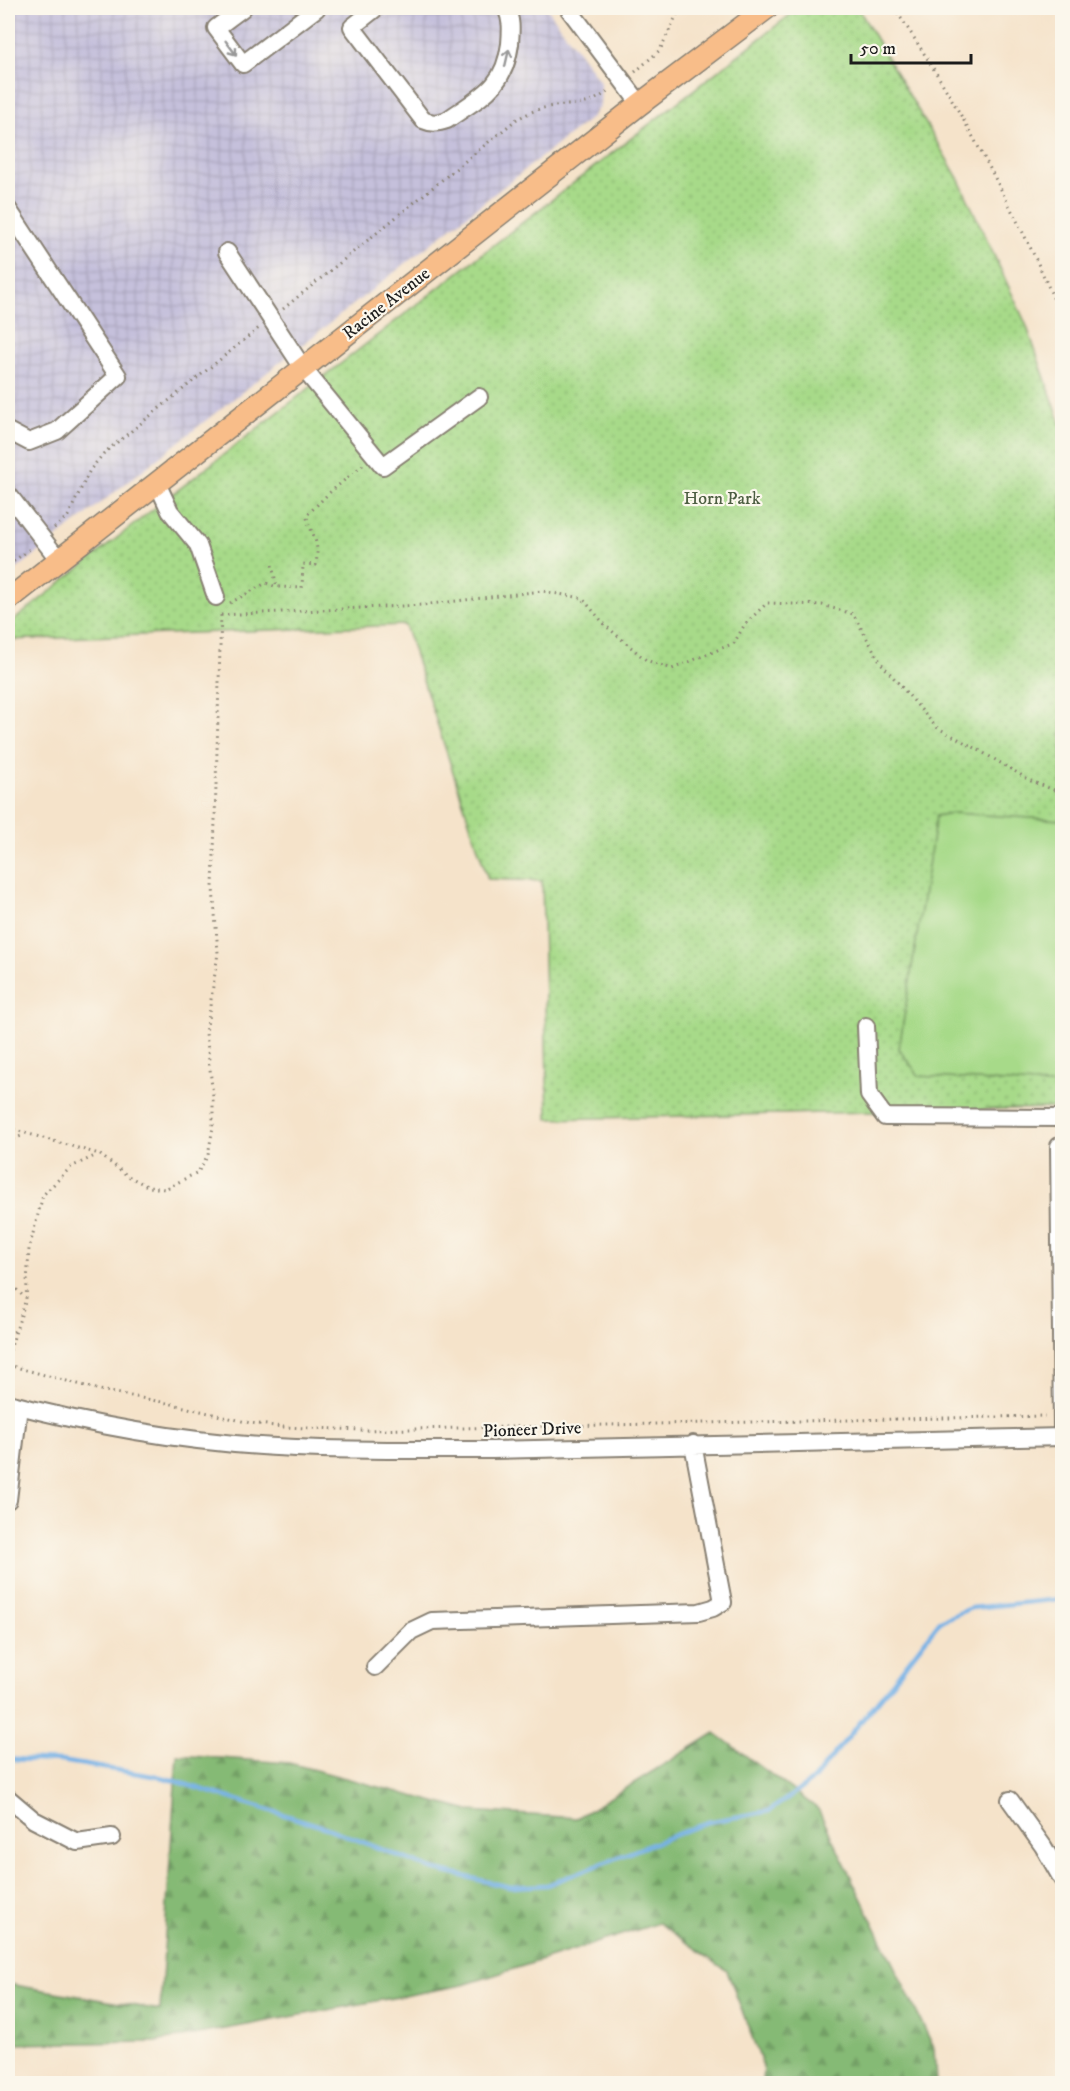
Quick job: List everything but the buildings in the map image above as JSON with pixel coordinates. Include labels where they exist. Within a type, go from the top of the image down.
[{"type":"main road","name":"Racine Avenue","points":[[8,600],[640,104],[767,8]]},
{"type":"street","points":[[243,8],[216,28],[243,64],[317,8]]},
{"type":"street","points":[[376,8],[352,27],[423,120],[430,123],[447,120],[498,82],[504,72],[512,27],[506,8]]},
{"type":"street","points":[[568,8],[640,104]]},
{"type":"street","points":[[8,209],[118,376],[57,431],[28,442],[8,430]]},
{"type":"street","points":[[226,252],[303,368],[383,466],[479,397]]},
{"type":"street","points":[[157,483],[170,511],[198,545],[218,603]]},
{"type":"street","points":[[8,494],[59,560]]},
{"type":"street","points":[[866,1026],[869,1095],[885,1117],[1062,1118]]},
{"type":"street","points":[[1059,1146],[1059,1421]]},
{"type":"street","points":[[8,1500],[13,1404]]},
{"type":"street","name":"Pioneer Drive","points":[[13,1404],[159,1434],[295,1448],[399,1451],[1062,1437]]},
{"type":"street","points":[[375,1667],[411,1631],[432,1621],[699,1612],[723,1602],[693,1444]]},
{"type":"street","points":[[8,1798],[34,1820],[77,1842],[112,1837]]},
{"type":"street","points":[[1010,1800],[1043,1846],[1062,1879]]},
{"type":"path","points":[[636,71],[660,50],[680,8]]},
{"type":"path","points":[[894,8],[919,44],[983,153],[1048,284],[1062,320]]},
{"type":"path","points":[[59,524],[68,516],[90,470],[104,453],[517,119],[534,110],[582,105],[601,97]]},
{"type":"path","points":[[8,1128],[99,1154],[128,1176],[149,1186],[165,1189],[198,1172],[208,1155],[213,1127],[213,1096],[206,1033],[218,953],[213,888],[221,615],[218,603],[266,584],[302,588],[303,564],[316,565],[318,553],[307,515],[328,493],[374,455]]},
{"type":"path","points":[[8,563],[14,561]]},
{"type":"path","points":[[272,565],[277,587]]},
{"type":"path","points":[[221,615],[422,605],[542,591],[582,598],[606,626],[646,660],[672,669],[734,643],[745,624],[767,603],[822,605],[853,614],[881,663],[936,727],[1031,781],[1062,793]]},
{"type":"path","points":[[8,1141],[25,1134]]},
{"type":"path","points":[[8,1356],[27,1299],[29,1249],[43,1196],[71,1167],[99,1154]]},
{"type":"path","points":[[8,1281],[27,1299]]},
{"type":"path","points":[[8,1335],[15,1331]]},
{"type":"path","points":[[8,1365],[100,1390],[250,1423],[283,1427],[364,1430],[1059,1421]]},
{"type":"shaded area","points":[[8,8],[547,8],[599,80],[600,105],[592,117],[8,576]]},
{"type":"green space","name":"Horn Park","points":[[799,8],[858,8],[958,178],[1026,324],[1062,427],[1062,1108],[548,1119],[542,881],[488,879],[405,625],[8,640],[8,625],[147,514]]},
{"type":"green space","points":[[952,813],[1062,820],[1062,1086],[919,1076],[899,1049],[936,816]]},
{"type":"green space","points":[[715,1733],[818,1809],[934,2048],[936,2083],[762,2083],[763,2066],[727,1971],[659,1923],[463,1985],[155,2042],[8,2044],[8,1984],[160,2010],[177,1755],[289,1763],[469,1811],[577,1818]]},
{"type":"waterway","points":[[8,1759],[61,1761],[165,1778],[327,1828],[432,1869],[510,1887],[547,1885],[708,1822],[769,1811],[813,1780],[940,1621],[971,1608],[1062,1599]]}]
